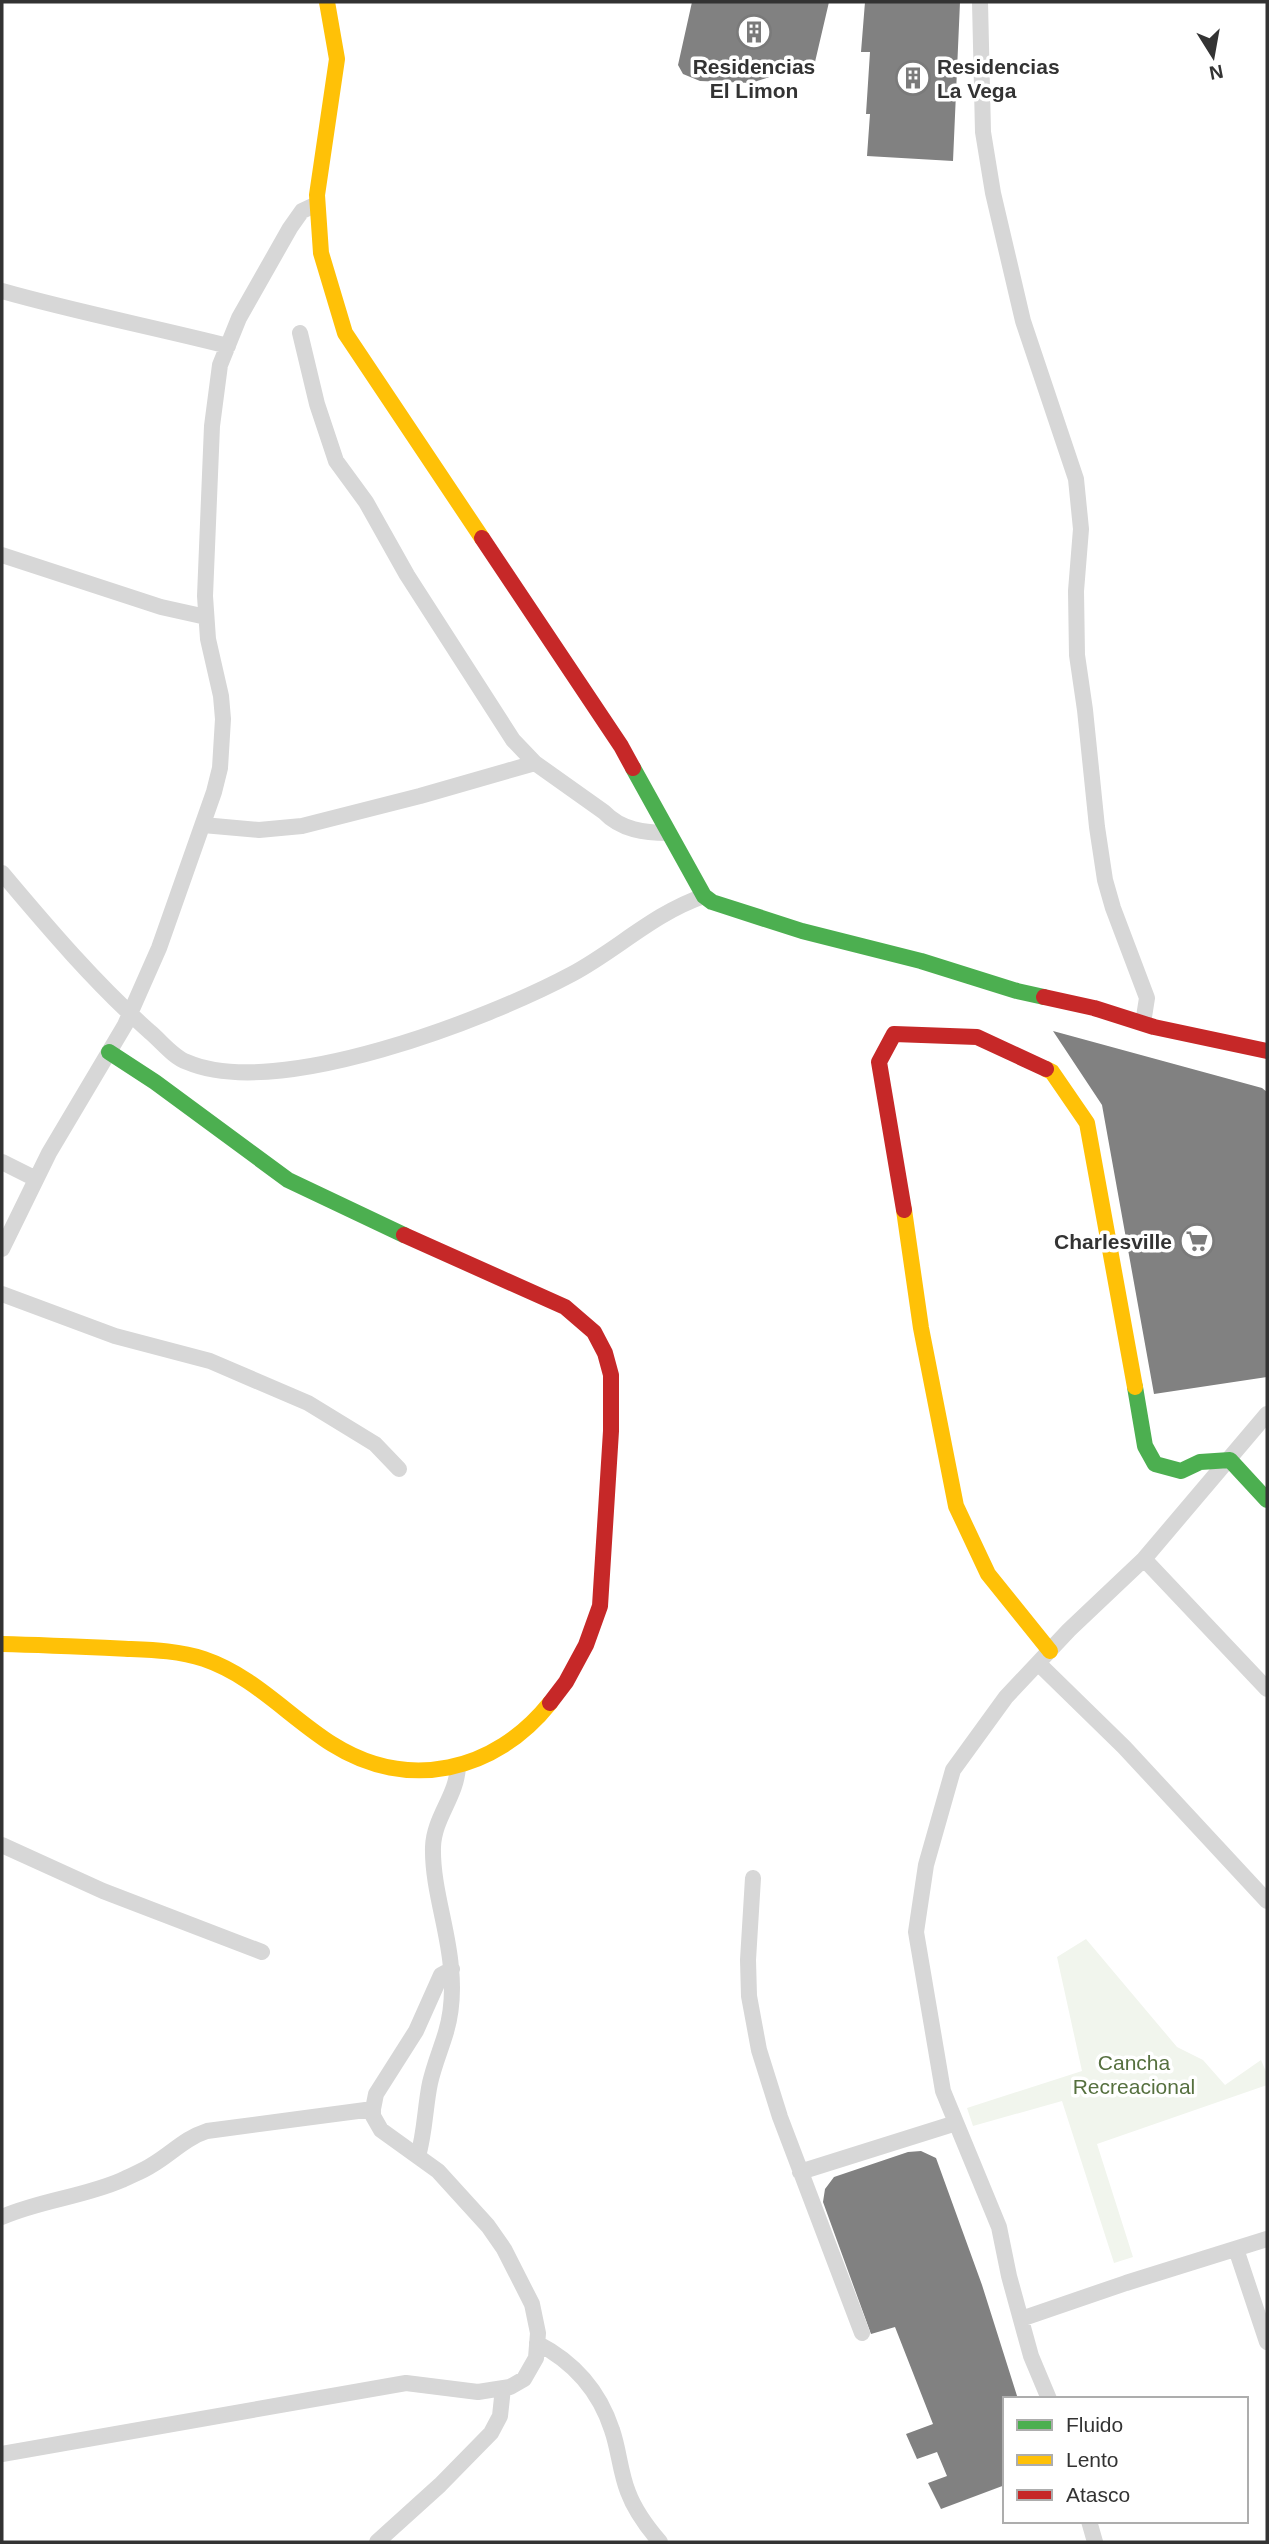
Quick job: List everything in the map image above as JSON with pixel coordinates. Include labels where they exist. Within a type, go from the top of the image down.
[{"type":"street","points":[[327,2],[337,59],[317,204],[321,253],[345,333],[621,746],[704,897],[712,902],[802,931],[921,961],[1017,991],[1267,1051]]},
{"type":"street","points":[[980,2],[984,132],[997,214],[1023,321],[1069,456],[1078,491],[1081,529],[1076,591],[1076,641],[1097,827],[1105,880],[1113,908],[1147,998],[1143,1023]]},
{"type":"street","points":[[2,1249],[49,1153],[130,1014],[159,947],[203,825],[220,768],[223,731],[221,696],[213,668],[206,617],[212,426],[220,365],[239,318],[290,228],[302,211],[317,204]]},
{"type":"street","points":[[2,291],[228,346]]},
{"type":"street","points":[[300,333],[317,404],[336,461],[378,521],[407,575],[496,715],[534,763],[604,812],[612,821],[638,831],[668,833]]},
{"type":"street","points":[[2,555],[161,607],[206,617]]},
{"type":"street","points":[[203,825],[259,830],[302,827],[434,793],[534,763]]},
{"type":"street","points":[[2,873],[68,951],[130,1014],[186,1062],[224,1071],[272,1071],[337,1062],[462,1021],[559,980],[621,944],[657,917],[704,897]]},
{"type":"street","points":[[1050,1651],[988,1574],[956,1506],[921,1328],[903,1197],[879,1062],[894,1034],[977,1038],[1052,1072],[1087,1123],[1145,1446],[1154,1464],[1181,1471],[1200,1462],[1230,1460]]},
{"type":"street","points":[[2,1644],[171,1651],[202,1658],[248,1680],[317,1734],[354,1757],[392,1769],[428,1772],[476,1760],[507,1744],[542,1715],[579,1663],[595,1627],[602,1584],[611,1431],[611,1376],[606,1353],[586,1323],[565,1307],[353,1213],[288,1180],[155,1082],[109,1052]]},
{"type":"street","points":[[2,1162],[36,1179]]},
{"type":"street","points":[[2,1294],[115,1336],[210,1361],[308,1403],[375,1444],[400,1469]]},
{"type":"street","points":[[1048,2397],[1031,2356],[999,2227],[943,2091],[916,1932],[926,1865],[953,1770],[1006,1697],[1144,1559],[1267,1414]]},
{"type":"street","points":[[1230,1460],[1267,1500]]},
{"type":"street","points":[[1144,1559],[1267,1689]]},
{"type":"street","points":[[1038,1663],[1124,1747],[1267,1901]]},
{"type":"street","points":[[418,2156],[434,2064],[450,2018],[452,1969],[433,1847],[435,1826],[457,1778],[458,1766]]},
{"type":"street","points":[[2,1845],[115,1896],[262,1952]]},
{"type":"street","points":[[753,1878],[748,1960],[749,1996],[760,2050],[800,2172],[862,2333]]},
{"type":"street","points":[[2,2454],[405,2383],[478,2392],[517,2384],[529,2373],[536,2358],[537,2343],[532,2304],[504,2249],[488,2226],[439,2171],[381,2130],[376,2124],[373,2109],[376,2094],[416,2031],[440,1975],[452,1969]]},
{"type":"street","points":[[2,2217],[36,2204],[91,2191],[122,2180],[151,2166],[192,2137],[207,2131],[373,2109]]},
{"type":"street","points":[[800,2172],[957,2123]]},
{"type":"street","points":[[1021,2319],[1267,2239]]},
{"type":"street","points":[[1236,2249],[1267,2342]]},
{"type":"street","points":[[537,2343],[570,2363],[587,2380],[600,2401],[612,2429],[627,2490],[638,2512],[660,2542]]},
{"type":"street","points":[[377,2542],[440,2485],[491,2433],[500,2416],[503,2388]]},
{"type":"street","points":[[1090,2523],[1096,2542]]},
{"type":"green space","name":"Cancha Recreacional","points":[[1086,1939],[1177,2047],[1203,2060],[1225,2085],[1261,2060],[1267,2074],[1267,2085],[1097,2144],[1133,2257],[1114,2263],[1062,2101],[973,2126],[967,2108],[1082,2071],[1057,1957]]},
{"type":"building","name":"Residencias El Limon","points":[[692,2],[829,2],[815,62],[751,83],[700,81],[683,74],[678,65]]},
{"type":"building","name":"Residencias La Vega","points":[[865,2],[960,2],[953,161],[867,156],[870,114],[866,114],[870,52],[861,52]]},
{"type":"building","name":"Charlesville","points":[[1053,1031],[1262,1088],[1267,1092],[1267,1377],[1154,1394],[1102,1105]]},
{"type":"building","points":[[921,2151],[936,2158],[982,2285],[1017,2397],[1003,2397],[1003,2486],[941,2509],[928,2483],[947,2476],[937,2452],[917,2459],[906,2434],[933,2424],[895,2327],[871,2334],[823,2202],[825,2189],[834,2177],[908,2152]]},
{"type":"traffic: fast","points":[[633,768],[704,896],[712,902],[802,931],[921,961],[1044,997]]},
{"type":"traffic: fast","points":[[109,1052],[155,1082],[288,1180],[404,1235]]},
{"type":"traffic: fast","points":[[1135,1387],[1145,1446],[1155,1464],[1181,1471],[1200,1462],[1230,1460],[1267,1500]]},
{"type":"traffic: slow","points":[[327,2],[337,59],[317,195],[321,253],[345,333],[482,538]]},
{"type":"traffic: slow","points":[[1046,1069],[1052,1072],[1087,1123],[1135,1387]]},
{"type":"traffic: slow","points":[[904,1210],[921,1328],[956,1506],[988,1574],[1050,1651]]},
{"type":"traffic: slow","points":[[2,1644],[158,1650],[204,1659],[222,1666],[255,1686],[332,1744],[361,1759],[390,1768],[420,1770],[449,1767],[477,1759],[528,1727],[550,1703]]},
{"type":"traffic: jam","points":[[482,538],[633,768]]},
{"type":"traffic: jam","points":[[1044,997],[1094,1008],[1154,1027],[1267,1051]]},
{"type":"traffic: jam","points":[[904,1210],[879,1062],[894,1034],[977,1037],[1046,1069]]},
{"type":"traffic: jam","points":[[404,1235],[565,1307],[594,1332],[605,1353],[611,1375],[611,1431],[600,1606],[586,1645],[566,1682],[550,1703]]},
{"type":"place","name":"Residencias El Limon","points":[[754,32]]},
{"type":"place","name":"Residencias La Vega","points":[[913,78]]},
{"type":"place","name":"Charlesville","points":[[1197,1241]]}]
